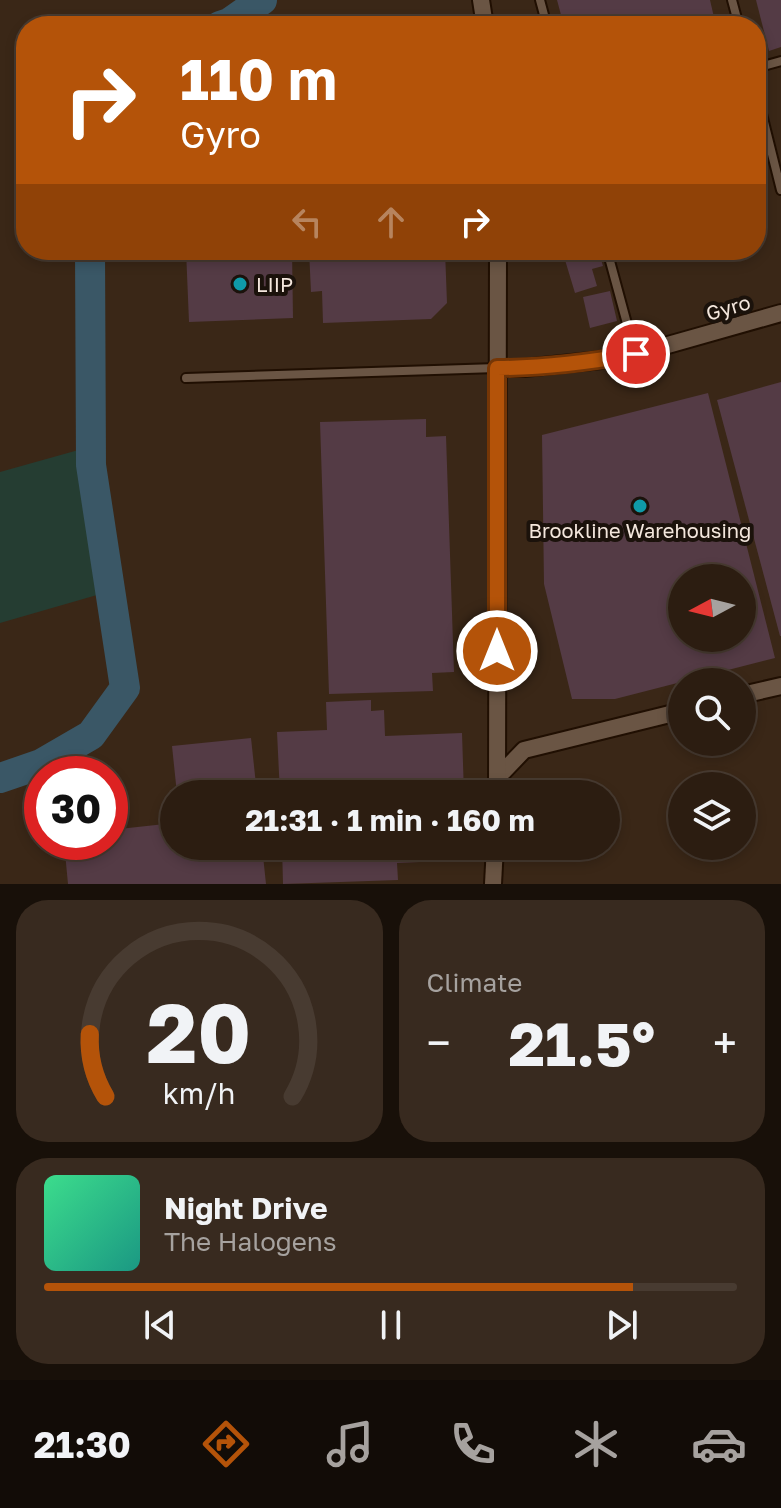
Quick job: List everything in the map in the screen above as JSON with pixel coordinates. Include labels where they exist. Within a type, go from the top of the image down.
[{"type":"street","points":[[497,780],[498,260]]},
{"type":"street","name":"Gyro","points":[[497,368],[586,362],[636,354],[781,313]]},
{"type":"street","points":[[756,692],[781,686]]},
{"type":"street","points":[[502,780],[524,750],[668,714]]},
{"type":"street","points":[[493,884],[494,860]]},
{"type":"lane","points":[[766,130],[781,190]]},
{"type":"lane","points":[[610,260],[636,354]]},
{"type":"lane","points":[[186,378],[497,368]]},
{"type":"green space","points":[[82,449],[97,595],[0,623],[0,472]]},
{"type":"building","points":[[557,0],[710,0],[714,16],[561,16]]},
{"type":"building","points":[[756,0],[781,0],[781,47],[769,51],[766,16],[760,16]]},
{"type":"building","name":"LIIP","points":[[186,260],[292,260],[293,318],[189,322]]},
{"type":"building","points":[[309,260],[445,260],[447,303],[431,319],[323,323],[322,291],[311,292]]},
{"type":"building","points":[[565,260],[601,260],[603,266],[592,269],[597,286],[575,293]]},
{"type":"building","points":[[610,291],[617,321],[590,328],[583,297]]},
{"type":"building","points":[[781,382],[781,636],[780,636],[717,400]]},
{"type":"building","name":"Brookline Warehousing","points":[[708,393],[751,564],[668,564],[668,652],[756,652],[756,583],[775,658],[736,668],[668,668],[668,685],[615,699],[572,699],[544,584],[542,435]]},
{"type":"building","points":[[426,419],[426,437],[446,436],[454,672],[432,673],[433,691],[329,694],[320,422]]},
{"type":"building","points":[[371,700],[371,711],[384,710],[385,736],[462,733],[464,780],[279,780],[277,732],[327,730],[326,702]]},
{"type":"building","points":[[251,738],[256,780],[176,780],[172,746]]},
{"type":"building","points":[[160,825],[160,860],[263,860],[266,884],[68,884],[66,860],[128,860],[128,828]]},
{"type":"building","points":[[282,860],[467,860],[397,863],[398,880],[283,884]]},
{"type":"waterway","points":[[239,16],[262,0]]},
{"type":"waterway","points":[[0,778],[41,764],[91,735],[125,688],[91,465],[90,260]]},
{"type":"place","name":"LIIP","points":[[240,284]]},
{"type":"place","name":"Brookline Warehousing","points":[[640,506]]},
{"type":"route","points":[[497,651],[497,368],[524,368],[636,354]]}]
